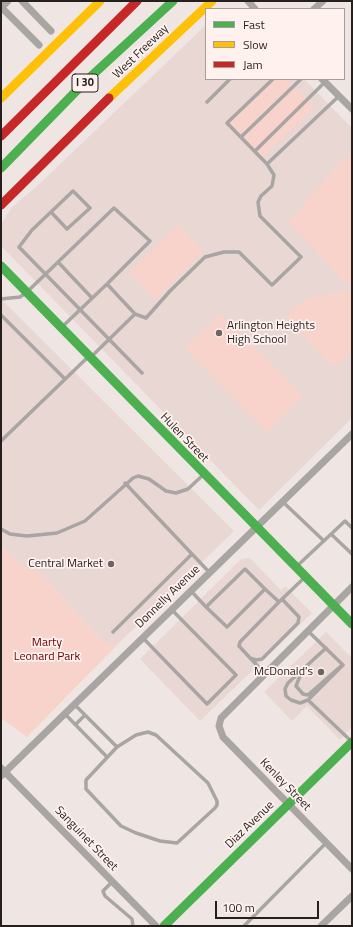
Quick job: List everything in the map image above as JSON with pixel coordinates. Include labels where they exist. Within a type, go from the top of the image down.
[{"type":"main road","points":[[1,98],[100,1]]},
{"type":"main road","name":"I 30","points":[[1,136],[137,1]]},
{"type":"main road","name":"West Freeway","points":[[1,168],[87,80],[173,1]]},
{"type":"main road","name":"West Freeway","points":[[2,205],[106,101],[212,1]]},
{"type":"main road","points":[[1,259],[2,268]]},
{"type":"main road","name":"Hulen Street","points":[[2,268],[352,624]]},
{"type":"main road","name":"Diaz Avenue","points":[[164,926],[352,742]]},
{"type":"street","points":[[8,1],[1,7],[39,45]]},
{"type":"street","points":[[22,1],[51,31]]},
{"type":"street","points":[[315,8],[323,1]]},
{"type":"street","points":[[324,80],[352,109]]},
{"type":"street","name":"Donnelly Avenue","points":[[2,772],[65,713],[352,434]]},
{"type":"street","points":[[265,674],[352,587]]},
{"type":"street","name":"Kenley Street","points":[[265,674],[221,718],[219,726],[223,737],[352,869]]},
{"type":"street","name":"Sanguinet Street","points":[[2,772],[156,926]]},
{"type":"street","points":[[321,926],[352,896]]},
{"type":"lane","points":[[207,102],[229,80]]},
{"type":"lane","points":[[107,284],[135,314],[146,318],[170,291],[205,257],[224,252],[239,252],[272,285],[301,257],[260,216],[258,202],[261,196],[272,186],[274,175],[268,164],[228,123],[272,80]]},
{"type":"lane","points":[[241,138],[300,80]]},
{"type":"lane","points":[[255,151],[324,80]]},
{"type":"lane","points":[[268,164],[339,96]]},
{"type":"lane","points":[[51,212],[67,229],[90,208],[73,191],[32,230],[18,247],[142,374]]},
{"type":"lane","points":[[1,299],[20,297],[27,292],[114,208],[150,241],[61,327]]},
{"type":"lane","points":[[58,262],[92,298]]},
{"type":"lane","points":[[1,441],[135,314]]},
{"type":"lane","points":[[1,315],[65,379]]},
{"type":"lane","points":[[1,529],[10,534],[27,536],[61,532],[85,521],[125,483],[133,478],[141,476],[152,480],[166,491],[180,493],[191,487],[204,475]]},
{"type":"lane","points":[[125,483],[209,572]]},
{"type":"lane","points":[[283,502],[324,541]]},
{"type":"lane","points":[[296,568],[345,521],[352,528]]},
{"type":"lane","points":[[331,534],[352,554]]},
{"type":"lane","points":[[112,632],[192,554]]},
{"type":"lane","points":[[206,607],[245,569],[265,589],[299,617],[298,623],[262,659],[256,660],[249,657]]},
{"type":"lane","points":[[265,674],[239,646],[240,642],[305,577]]},
{"type":"lane","points":[[190,590],[227,627],[265,589]]},
{"type":"lane","points":[[142,637],[208,704],[236,675],[171,609]]},
{"type":"lane","points":[[308,631],[343,665]]},
{"type":"lane","points":[[326,648],[288,683],[285,689],[286,696],[291,700],[300,703],[308,700],[343,665]]},
{"type":"lane","points":[[302,670],[296,686],[303,694],[308,695],[338,667],[343,665]]},
{"type":"lane","points":[[308,700],[352,742]]},
{"type":"lane","points":[[74,704],[117,747]]},
{"type":"lane","points":[[65,713],[108,757]]},
{"type":"lane","points":[[76,724],[85,715]]},
{"type":"lane","points":[[142,733],[153,733],[208,783],[218,805],[177,843],[160,841],[136,833],[121,826],[86,789],[86,780],[108,757],[117,747],[142,733]]},
{"type":"lane","points":[[244,926],[326,843]]},
{"type":"lane","points":[[112,881],[103,891],[105,896],[132,919],[133,926]]},
{"type":"shaded area","name":"Arlington Heights High School","points":[[205,26],[205,80],[305,80],[352,128],[352,418],[259,510],[3,248],[1,243],[1,224],[12,207],[35,188]]},
{"type":"shaded area","points":[[1,299],[234,531],[119,643],[105,643],[33,567],[25,569],[1,546]]},
{"type":"shaded area","points":[[250,558],[281,590],[285,586],[312,613],[200,721],[140,659],[241,559]]},
{"type":"shaded area","points":[[326,632],[352,658],[352,727],[340,740],[307,706],[292,721],[264,692]]},
{"type":"green space","points":[[270,80],[288,80],[315,107],[260,160],[225,124]]},
{"type":"green space","points":[[352,152],[352,286],[347,285],[288,221],[302,209],[306,199]]},
{"type":"green space","points":[[178,225],[204,252],[156,299],[129,272]]},
{"type":"green space","points":[[349,290],[352,293],[352,351],[337,365],[331,365],[285,316],[302,302],[313,297]]},
{"type":"green space","points":[[221,313],[303,396],[267,432],[185,349]]},
{"type":"green space","name":"Marty Leonard Park","points":[[1,546],[25,569],[33,567],[105,643],[119,643],[27,737],[1,718]]},
{"type":"traffic: fast","points":[[1,168],[87,80],[173,1]]},
{"type":"traffic: fast","points":[[1,266],[352,624]]},
{"type":"traffic: fast","points":[[164,926],[352,742]]},
{"type":"traffic: slow","points":[[1,98],[100,1]]},
{"type":"traffic: slow","points":[[109,98],[212,1]]},
{"type":"traffic: jam","points":[[1,136],[137,1]]},
{"type":"traffic: jam","points":[[1,205],[109,98]]},
{"type":"place","name":"Arlington Heights High School","points":[[219,333]]},
{"type":"place","name":"Central Market","points":[[111,564]]},
{"type":"place","name":"McDonald's","points":[[321,672]]}]
